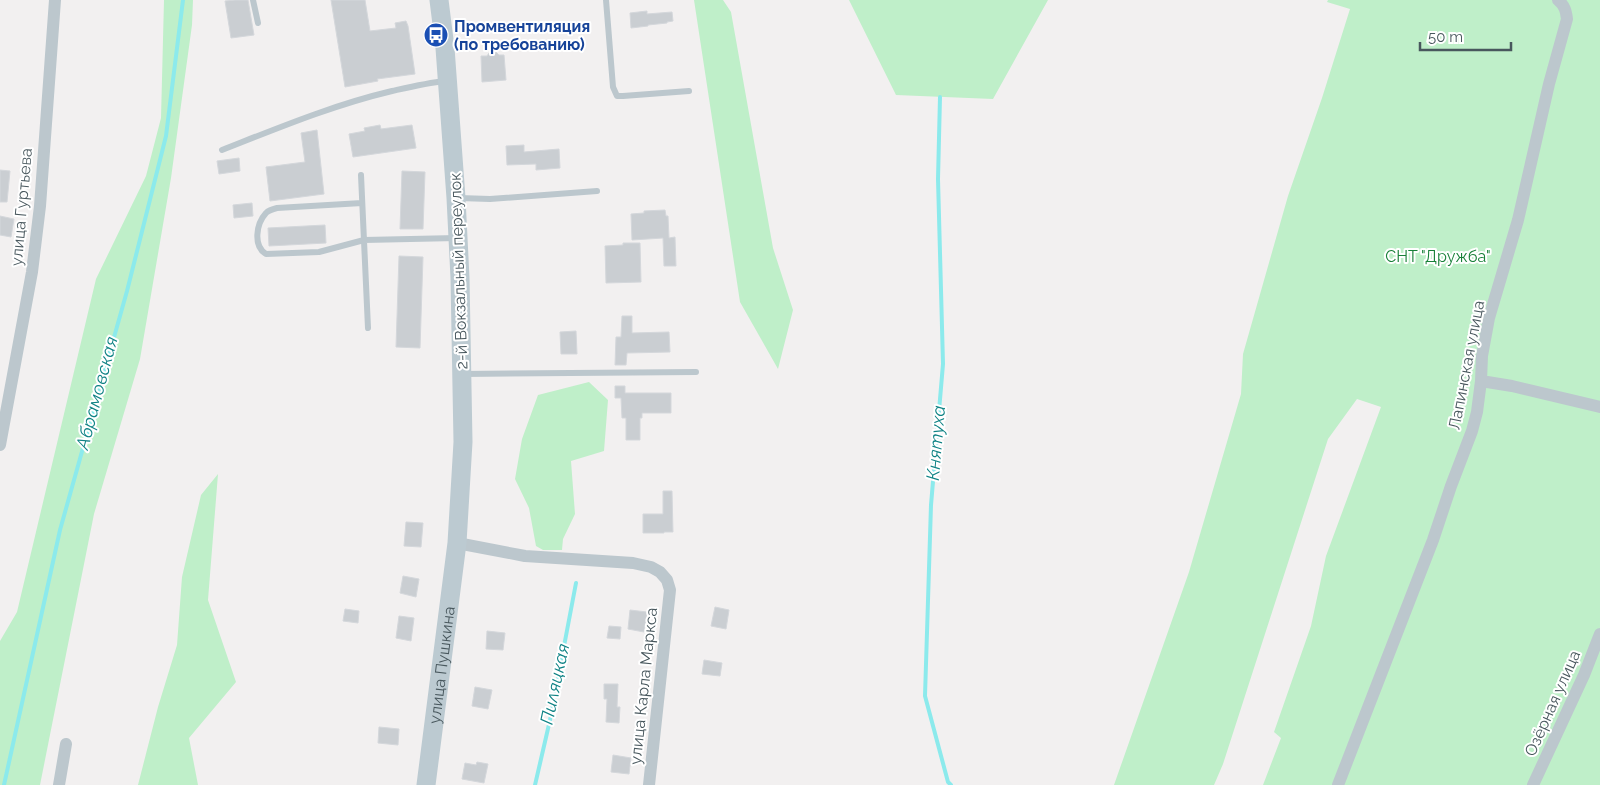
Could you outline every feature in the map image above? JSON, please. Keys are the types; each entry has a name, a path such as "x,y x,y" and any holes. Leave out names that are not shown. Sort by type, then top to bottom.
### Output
{"street":[{"name":"улица Гуртьева","path":"0,445 32,272 40,206 55,0"},
{"name":"2-й Вокзальный переулок","path":"439,0 447,81 458,238 463,442 457,543"},
{"name":"Лапинская улица","path":"1338,785 1472,432 1477,412 1482,356 1489,318 1518,220 1547,93 1567,19 1563,4 1558,0"},
{"path":"1481,381 1512,386 1600,407"},
{"name":"улица Карла Маркса","path":"457,543 525,556 633,563 660,572 667,580 670,590 648,785"},
{"name":"улица Пушкина","path":"426,785 457,543"},
{"name":"Озёрная улица","path":"1533,785 1584,675 1600,634"},
{"path":"59,785 66,744"}],"lane":[{"path":"253,0 258,23"},
{"path":"606,0 613,87 617,96 690,91"},
{"path":"222,150 346,103 428,83 447,81"},
{"path":"361,175 368,328"},
{"path":"456,198 490,199 597,191"},
{"path":"362,203 269,210 264,214 258,232 258,244 261,251 266,254 319,252 364,240 458,238"},
{"path":"462,374 696,372"}],"green space":[{"path":"164,0 193,0 192,25 171,178 140,359 94,514 40,785 0,785 0,641 17,612 96,279 146,176 161,118"},
{"path":"694,0 723,0 731,12 773,248 793,310 778,369 740,302"},
{"path":"849,0 1048,0 993,99 896,95"},
{"name":"СНТ \"Дружба\"","path":"1328,0 1600,0 1600,785 1263,785 1281,738 1274,732 1311,626 1326,556 1381,407 1357,399 1328,439 1223,764 1214,785 1114,785 1189,572 1241,394 1243,354 1288,196 1350,9 1327,2"},
{"path":"589,382 608,400 604,451 571,461 575,514 563,539 562,550 543,550 536,546 529,508 515,479 522,439 538,395"},
{"path":"218,474 208,600 236,682 189,738 198,785 138,785 158,707 177,645 182,577 201,495"}],"building":[{"path":"248,0 254,35 231,38 225,1"},
{"path":"331,0 365,0 370,31 396,28 395,23 406,21 415,74 377,79 378,81 345,87"},
{"path":"647,11 647,14 672,12 673,21 631,28 630,13"},
{"path":"496,52 499,55 504,55 506,80 482,82 481,56 487,56 489,53"},
{"path":"380,125 381,129 412,125 416,148 353,157 349,134 365,131 364,128"},
{"path":"317,130 324,194 270,201 266,167 305,162 301,133"},
{"path":"524,145 524,152 559,149 560,168 536,170 536,164 507,165 506,146"},
{"path":"239,158 240,171 219,174 217,161"},
{"path":"0,170 10,171 7,202 0,202"},
{"path":"402,171 425,172 423,229 400,229"},
{"path":"252,203 253,216 234,218 233,205"},
{"path":"665,210 666,216 668,216 669,238 675,237 676,266 664,266 663,238 632,240 631,214"},
{"path":"0,216 14,219 11,237 0,235"},
{"path":"325,225 326,243 269,246 268,228"},
{"path":"623,243 640,243 641,282 606,283 605,246 623,245"},
{"path":"399,256 423,257 420,348 396,347"},
{"path":"622,316 632,316 632,333 669,332 670,352 627,353 626,365 615,365 616,337 621,337"},
{"path":"576,331 577,354 561,354 560,332"},
{"path":"615,386 625,386 625,393 671,393 671,413 642,413 642,418 640,418 640,440 626,440 626,418 622,418 621,398 615,398"},
{"path":"663,491 672,491 673,532 643,533 643,514 663,514"},
{"path":"406,522 423,523 421,547 404,546"},
{"path":"403,576 419,579 416,597 400,593"},
{"path":"715,607 729,610 726,629 711,626"},
{"path":"345,609 359,611 358,623 343,621"},
{"path":"630,610 647,612 644,632 628,629"},
{"path":"399,616 414,618 411,641 396,638"},
{"path":"609,626 621,627 620,639 607,638"},
{"path":"487,631 505,633 503,650 486,649"},
{"path":"704,660 722,663 720,676 702,674"},
{"path":"604,684 618,684 617,707 620,707 619,723 606,722 607,699 604,699"},
{"path":"475,687 492,690 488,709 472,706"},
{"path":"379,727 399,729 398,745 378,743"},
{"path":"613,755 631,758 629,774 611,772"},
{"path":"477,762 488,764 484,783 462,779 465,763 476,765"}],"waterway":[{"name":"Абрамовская","path":"4,785 60,530 127,291 166,136 183,0"},
{"name":"Княтуха","path":"940,97 938,179 943,364 931,505 925,696 948,782 951,785"},
{"name":"Пиляцкая","path":"535,785 550,720 576,583"}],"place":[{"name":"Промвентиляция (по требованию)","path":"436,35"}]}
